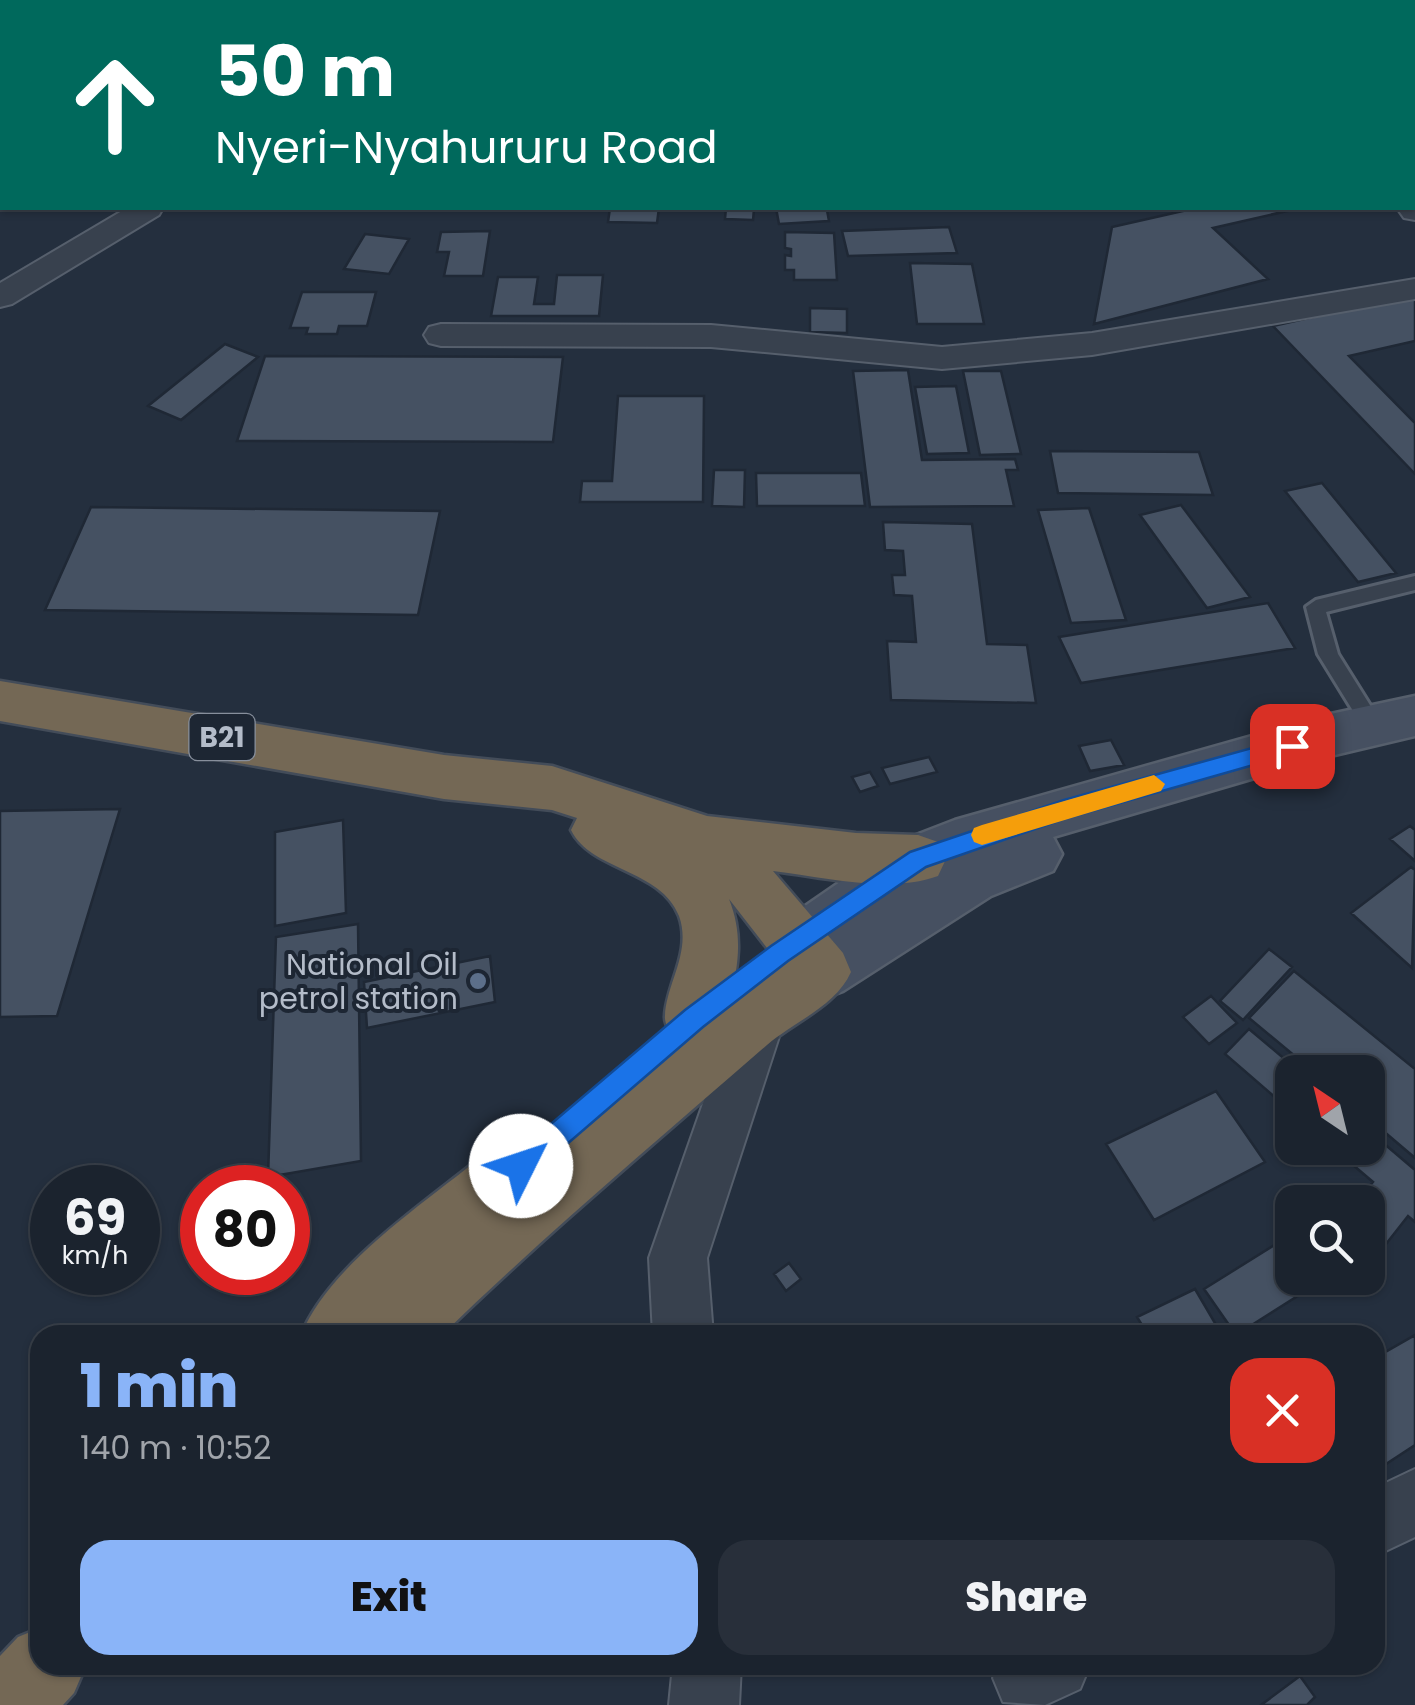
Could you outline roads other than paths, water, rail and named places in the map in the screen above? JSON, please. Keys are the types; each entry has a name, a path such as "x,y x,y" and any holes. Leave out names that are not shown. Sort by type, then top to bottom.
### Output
{"highway":[{"name":"B21","path":"0,701 444,777 552,788 654,818 697,860 758,890 810,957"},
{"name":"B21","path":"697,860 918,860"},
{"path":"694,1018 709,976 712,949 697,860"},
{"path":"403,1325 488,1245 761,1012 810,957"},
{"path":"345,1325 385,1280 694,1018 810,957"}],"main road":[{"path":"810,957 918,860 974,838 1094,801 1401,721"},
{"path":"810,957 971,879 1401,721"}],"street":[{"path":"0,297 145,210"},
{"path":"441,335 711,336 958,357 1092,344 1415,288"},
{"path":"682,1325 678,1258 761,1012"},
{"path":"1385,1518 1415,1502"},
{"path":"704,1705 706,1675"}],"lane":[{"path":"1401,721 1324,647 1316,626 1316,606 1415,584"}],"place":[{"name":"National Oil petrol station","path":"478,981"}]}
